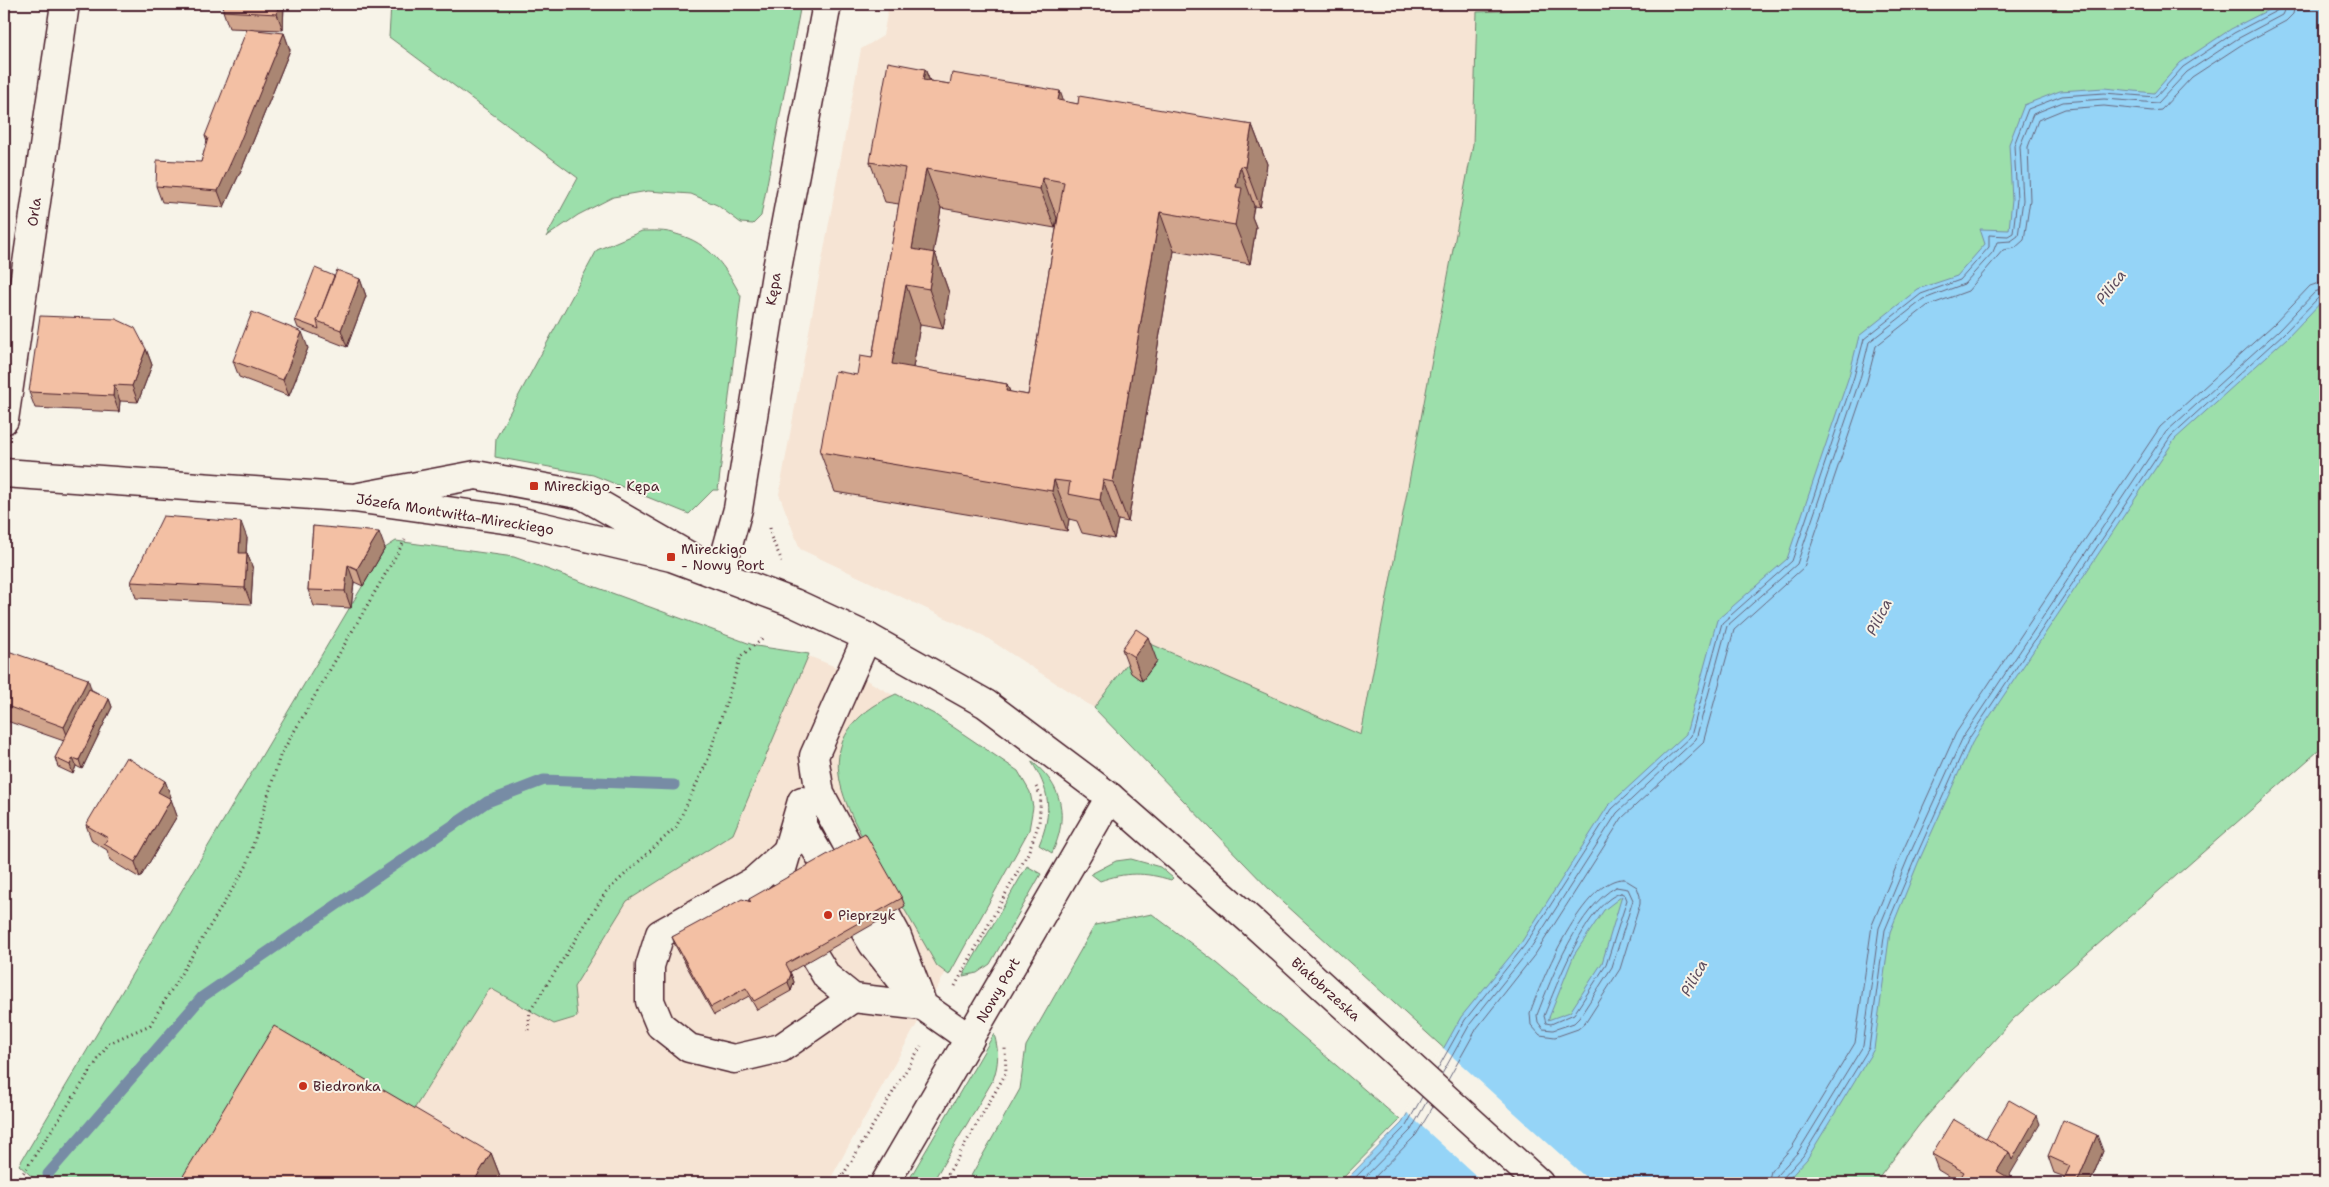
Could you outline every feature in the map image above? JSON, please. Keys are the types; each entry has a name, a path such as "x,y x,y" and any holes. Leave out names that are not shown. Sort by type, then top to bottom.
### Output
{"main road":[{"name":"Orla","path":"4,420 65,4"},
{"name":"Kępa","path":"720,574 738,509 776,274 827,4"},
{"name":"Józefa Montwiłła-Mireckiego","path":"4,473 354,498 518,520 671,557 794,603 867,637 986,704 1110,797"},
{"path":"354,498 476,476 583,495 720,574"},
{"path":"867,637 814,756 785,853 780,879 784,902 827,977 853,998 923,1006"},
{"path":"814,756 820,794 896,934 923,1006"},
{"name":"Białobrzeska","path":"1110,797 1249,919 1539,1183"},
{"name":"Nowy Port","path":"885,1183 1110,797"},
{"path":"802,801 802,826 873,944 923,1006 970,1039"},
{"path":"785,853 754,881 660,934 650,966 650,1000 660,1025 689,1048 734,1059 781,1048 853,998"}],"path":[{"path":"18,1181 109,1043 150,1025 247,865 280,756 409,533"},
{"path":"528,1030 530,1011 606,892 676,827 708,762 741,656 764,636"},
{"path":"1028,853 1039,823 1041,796 1032,781"},
{"path":"943,1183 1006,1073 1004,1039"}],"shaded area":[{"path":"889,4 1642,4 1477,12 1473,144 1361,736 1144,641 1094,708 984,636 800,549 779,494 861,49 883,36"},
{"path":"806,655 861,677 898,698 1026,829 828,1183 176,1183 624,898"}],"green space":[{"path":"391,4 801,4 761,216 753,224 741,223 717,205 691,194 648,191 613,197 578,215 546,237 578,178 389,37"},
{"path":"1642,4 2325,4 2325,745 2013,1019 1920,1124 1875,1183 1592,1183 1273,893 1094,708 1144,641 1361,735 1473,144 1477,12"},
{"path":"642,231 672,233 698,243 715,257 729,275 741,296 718,490 713,490 689,514 593,475 495,457 496,438 597,250"},
{"path":"396,541 514,557 756,646 809,654 733,834 627,901 574,987 577,1017 554,1024 490,988 406,1122 201,1183 39,1183 19,1165 385,548"},
{"path":"896,694 934,714 1018,771 1030,792 1033,807 1029,830 949,975 937,966 867,846 844,796 839,773 840,751 849,730 867,711"},
{"path":"1031,761 1050,780 1060,802 1060,827 1052,853 1039,845 1048,812 1046,792"},
{"path":"1131,859 1160,867 1173,878 1171,880 1135,874 1100,881 1091,874 1116,861"},
{"path":"1027,866 1041,874 990,964 977,973 963,976"},
{"path":"1152,914 1217,963 1400,1120 1338,1183 967,1183 1020,1089 1026,1046 1095,925"},
{"path":"994,1034 998,1057 993,1080 932,1183 907,1183"}],"water":[{"name":"Pilica","path":"2280,4 2325,4 2325,298 2287,338 2175,439 1972,743 1918,863 1890,932 1874,1049 1807,1159 1785,1183 1343,1183 1402,1123 1461,1017 1521,943 1608,806 1686,734 1717,620 1787,559 1849,376 1859,336 1918,289 1957,276 1985,244 1980,229 2009,230 2012,199 2009,144 2024,105 2060,91 2104,88 2154,93 2180,63 2231,29","holes":["1622,896 1602,963 1570,1012 1548,1020 1574,955 1604,910"]}],"pier":[{"path":"1442,1047 1592,1183 1484,1183 1406,1112"}],"building":[{"path":"224,4 278,4 277,14 223,11"},
{"path":"247,29 284,33 218,191 156,186 157,160 201,162 208,138 205,136"},
{"path":"888,62 925,69 923,80 950,84 952,73 1060,91 1058,100 1078,104 1079,96 1252,125 1245,167 1240,166 1236,187 1242,188 1235,225 1160,212 1113,482 1103,480 1100,500 1068,494 1070,482 1054,480 1052,491 820,452 835,371 857,375 860,356 872,358 905,168 870,162","holes":["926,169 1040,189 1042,178 1064,182 1028,395 1006,391 1007,384 892,364 906,285 929,289 935,253 912,249"]},
{"path":"315,268 334,276 317,321 319,329 295,320"},
{"path":"337,270 360,279 341,330 317,321"},
{"path":"252,312 302,332 283,380 233,361"},
{"path":"40,316 116,319 135,328 146,349 132,386 114,385 113,396 29,392"},
{"path":"163,516 241,522 239,553 247,553 245,588 131,582"},
{"path":"313,526 379,532 357,569 348,565 345,591 308,590"},
{"path":"1136,629 1148,637 1134,657 1122,649"},
{"path":"8,651 88,679 64,727 4,705 4,663"},
{"path":"89,689 109,699 79,760 73,758 70,765 55,758"},
{"path":"126,757 165,781 158,792 171,799 135,862 104,844 108,838 86,825"},
{"path":"865,833 902,898 786,964 791,974 788,982 754,1001 746,988 711,1007 672,937 742,899 751,902 749,899"},
{"name":"Biedronka","path":"274,1026 491,1153 473,1183 195,1183 183,1176"},
{"path":"2009,1100 2037,1116 2012,1160 2009,1152 1986,1139"},
{"path":"1953,1119 2009,1152 1997,1171 2018,1183 1957,1183 1964,1172 1932,1154"},
{"path":"2063,1120 2097,1135 2077,1183 2062,1183 2070,1166 2048,1156"}],"waterway":[{"path":"48,1174 202,997 487,802 544,780 674,785"}],"place":[{"name":"Mireckigo - Kępa","path":"534,486"},
{"name":"Mireckigo - Nowy Port","path":"671,557"},
{"name":"Pieprzyk","path":"828,915"},
{"name":"Biedronka","path":"303,1086"}]}
